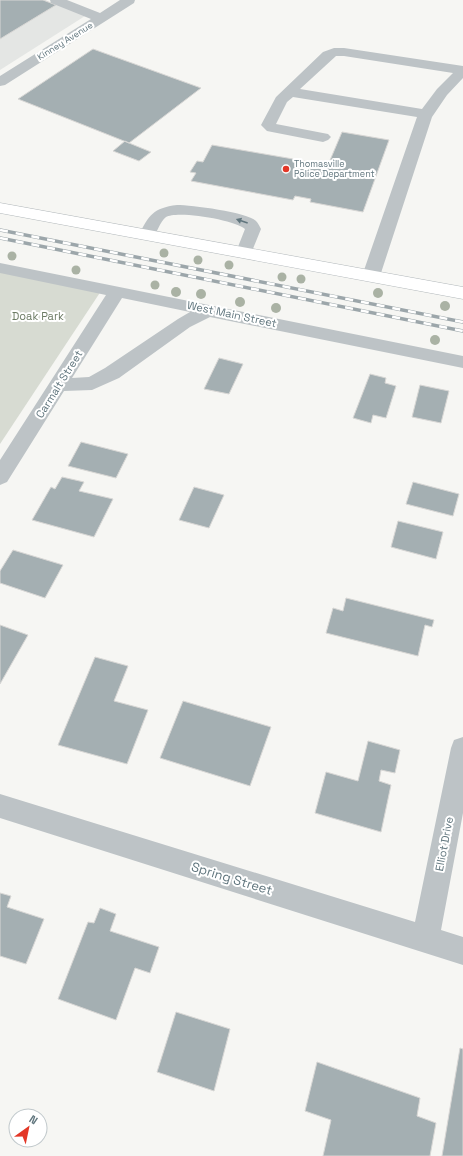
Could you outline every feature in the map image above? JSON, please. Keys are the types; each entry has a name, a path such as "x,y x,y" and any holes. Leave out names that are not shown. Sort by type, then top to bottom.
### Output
{"main road":[{"path":"0,208 463,293"}],"street":[{"path":"56,0 101,18"},
{"name":"Kinney Avenue","path":"0,82 129,0"},
{"path":"322,137 272,128 268,125 281,100 328,55 334,52 344,52 463,71"},
{"path":"371,276 427,114 434,102 454,78 463,71"},
{"path":"290,92 427,114"},
{"path":"147,235 160,214 170,210 181,209 241,220 250,224 253,229 244,252"},
{"name":"West Main Street","path":"0,268 463,362"},
{"name":"Carmalt Street","path":"0,478 118,291"},
{"path":"59,384 73,385 92,383 112,373 184,323 208,310"},
{"name":"Elliot Drive","path":"425,939 463,748"},
{"name":"Spring Street","path":"0,806 463,951"}],"shaded area":[{"path":"0,0 45,0 85,16 0,70"}],"green space":[{"name":"Doak Park","path":"0,270 103,288 0,444"}],"building":[{"path":"0,0 43,0 56,5 0,39"},
{"path":"93,49 201,88 129,143 18,99"},
{"name":"Thomasville Police Department","path":"342,132 389,140 363,212 310,202 311,199 295,196 293,200 191,181 196,173 190,172 197,161 203,162 212,145 328,165"},
{"path":"125,141 151,152 139,161 113,151"},
{"path":"219,358 243,364 229,394 204,389"},
{"path":"370,374 386,378 385,383 396,386 386,418 373,415 371,423 353,418"},
{"path":"420,385 449,391 441,423 412,417"},
{"path":"81,442 128,454 116,478 68,466"},
{"path":"62,477 84,482 79,491 113,499 94,537 32,520 51,487 55,489"},
{"path":"413,482 459,494 453,516 406,504"},
{"path":"194,487 224,495 209,528 179,520"},
{"path":"398,521 443,532 436,559 391,547"},
{"path":"13,550 63,565 45,598 0,583 0,571"},
{"path":"346,598 434,620 432,627 425,625 418,656 326,633 333,608 343,611"},
{"path":"0,625 28,635 0,684"},
{"path":"95,657 128,666 114,701 148,710 127,764 58,745"},
{"path":"183,701 271,727 250,786 160,758"},
{"path":"368,741 400,750 395,773 381,770 379,781 391,785 381,832 315,813 326,772 358,781"},
{"path":"0,893 11,896 7,907 44,919 26,964 0,956"},
{"path":"100,908 116,914 110,931 159,947 150,973 135,968 116,1020 58,999 88,922 94,923"},
{"path":"176,1012 230,1029 214,1091 157,1072"},
{"path":"460,1048 463,1049 463,1156 442,1156"},
{"path":"317,1062 420,1098 417,1116 436,1123 430,1156 323,1156 331,1120 305,1111"}],"railway":[{"path":"0,230 463,322"},
{"path":"0,238 463,331"}],"place":[{"name":"Thomasville Police Department","path":"286,169"}]}
